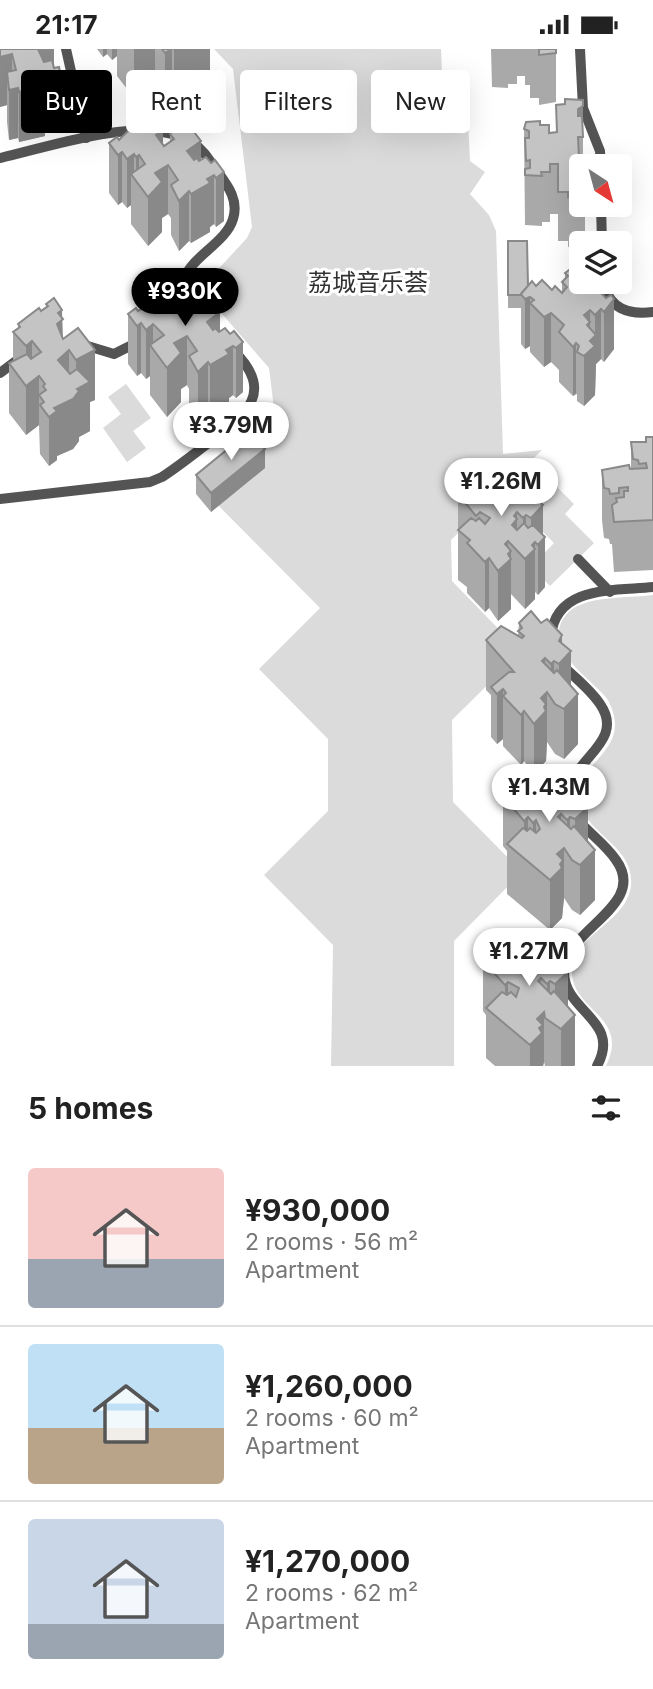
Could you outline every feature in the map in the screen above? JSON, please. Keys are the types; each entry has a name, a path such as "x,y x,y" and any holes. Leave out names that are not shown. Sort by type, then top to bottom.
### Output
{"lane":[{"path":"66,49 86,138"},
{"path":"580,49 583,108 600,154"},
{"path":"0,158 129,129 183,138 198,147 228,185 234,202 233,218 226,233 189,268 185,285 186,306 208,324"},
{"path":"608,294 622,310 631,313 653,313"},
{"path":"71,339 99,352 114,354 129,349 150,333"},
{"path":"0,499 150,482 162,477 237,422 249,409 254,393 252,375 243,360 225,342"},
{"path":"0,373 30,351"},
{"path":"578,559 610,591"},
{"path":"597,1066 603,1048 601,1031 570,995 565,985 564,965 572,946 617,902 623,876 617,860 576,817 569,800 574,774 603,740 606,715 596,699 554,651 552,626 561,608 577,596 653,587"}],"green space":[{"name":"荔城音乐荟","path":"214,49 441,49 442,70 371,70 371,133 469,133 470,161 485,172 470,194 489,215 496,231 503,454 542,450 451,540 452,581 521,652 452,720 453,802 522,872 454,941 454,1066 331,1066 333,945 264,875 328,811 328,739 259,669 320,608 202,489 268,424 277,433 269,368 210,300 211,277 247,238 252,227 241,133 357,133 357,70 240,70 240,127 233,69"},
{"path":"126,384 151,418 133,431 146,448 127,462 103,428 121,414 108,397"},
{"path":"545,475 574,504 565,514 594,543 550,586 531,567 554,543 515,504"},
{"path":"653,595 653,1066 606,1066 612,1049 611,1036 599,1015 575,987 572,974 580,949 620,910 631,885 627,862 589,821 578,799 583,777 607,748 613,737 615,722 608,700 566,655 558,634 564,617 577,606 606,599"}],"building":[{"path":"0,49 38,49 44,62 52,60 54,68 59,67 60,70 21,70 21,92 18,88 9,90 7,72 16,70 12,54 0,57"},
{"path":"539,49 556,49 556,53 539,55"},
{"path":"565,99 583,100 578,116 582,116 583,137 578,137 579,154 569,154 568,197 568,192 558,192 558,164 550,164 550,172 541,172 542,176 525,175 525,169 530,168 530,160 526,161 525,138 529,138 529,131 524,129 526,122 540,121 540,125 549,125 549,133 557,132 556,105 565,104"},
{"path":"126,133 159,133 156,135 164,146 174,139 171,133 195,133 201,141 187,151 194,160 197,158 199,161 206,157 211,163 215,160 224,172 216,178 214,175 207,179 210,183 191,194 189,191 179,201 171,185 178,180 168,165 155,173 162,182 148,197 131,174 145,164 139,155 136,157 134,154 127,159 122,152 118,155 109,143 117,137 119,140"},
{"path":"508,241 527,241 528,286 521,295 508,295"},
{"path":"569,270 569,294 602,294 606,298 611,295 614,299 604,312 601,309 595,315 590,310 584,315 590,322 587,325 596,335 590,341 595,346 584,356 577,352 579,346 576,343 573,347 559,332 564,325 551,313 544,317 530,303 534,300 530,297 525,299 521,294 532,281 536,286 542,280 552,290 555,286 562,293 567,287 562,282 568,276 565,273"},
{"path":"173,285 182,301 176,306 183,317 193,310 189,305 204,290 220,312 207,322 213,330 215,328 219,332 225,328 230,334 234,331 243,342 236,348 233,346 226,350 229,354 210,365 208,362 198,372 189,356 197,351 187,336 174,343 181,353 167,368 150,345 164,335 153,324 146,330 141,323 137,326 128,314 145,306 142,303 164,287 166,290"},
{"path":"54,298 62,310 58,313 63,319 57,324 63,339 78,328 95,350 76,360 69,350 58,360 70,374 77,369 90,382 77,389 79,391 73,399 54,408 57,411 49,417 40,405 44,402 39,395 46,390 43,386 45,384 39,376 26,386 9,363 27,354 31,359 41,352 32,341 26,346 13,332 20,327 18,324 39,308 41,311 48,306 46,304"},
{"path":"250,431 265,449 211,493 196,475"},
{"path":"646,437 653,437 653,520 614,522 612,505 617,502 616,498 624,497 624,491 628,491 628,487 619,488 619,493 610,494 609,489 604,488 602,470 629,465 630,469 647,468 646,463 639,464 638,460 633,459 631,442 646,442"},
{"path":"503,465 513,477 519,474 527,482 535,492 531,496 543,505 531,518 526,515 523,518 517,512 514,516 517,519 512,525 517,530 524,523 528,528 533,525 545,537 538,545 535,542 532,545 535,549 525,559 508,541 505,544 511,551 508,554 511,559 498,571 489,558 485,562 467,543 470,540 458,530 471,518 476,521 479,518 485,524 490,518 480,512 476,516 458,494 471,481 474,485 480,480 489,497 496,491 490,485 493,482 491,477"},
{"path":"531,611 541,623 547,619 562,635 559,641 571,651 559,664 554,661 551,664 545,658 542,661 554,673 557,670 578,694 564,709 555,704 547,692 541,698 546,704 546,711 534,724 524,711 521,715 503,696 506,693 503,689 497,694 491,687 509,672 514,672 486,640 501,626 522,638 524,636 518,631 522,628 519,623"},
{"path":"548,767 557,779 564,776 579,791 575,798 588,807 575,819 570,817 567,820 561,814 558,817 571,829 574,826 595,850 580,865 572,860 564,848 557,854 563,860 560,864 562,868 550,880 507,844 523,828 527,831 530,828 536,833 540,829 536,820 533,823 528,817 524,821 503,796 517,782 526,787 537,803 540,800 536,797 541,792 535,787 538,784 535,779"},
{"path":"528,931 537,943 544,940 558,955 555,962 568,972 555,984 550,981 547,984 541,978 538,981 551,994 554,991 575,1015 561,1029 545,1018 544,1012 537,1019 543,1025 539,1028 542,1033 530,1045 486,1008 502,992 507,995 511,992 516,997 519,988 508,982 505,985 483,961 497,947 514,958 511,961 517,967 520,965 516,961 521,957 515,951 518,949 515,943"}]}
